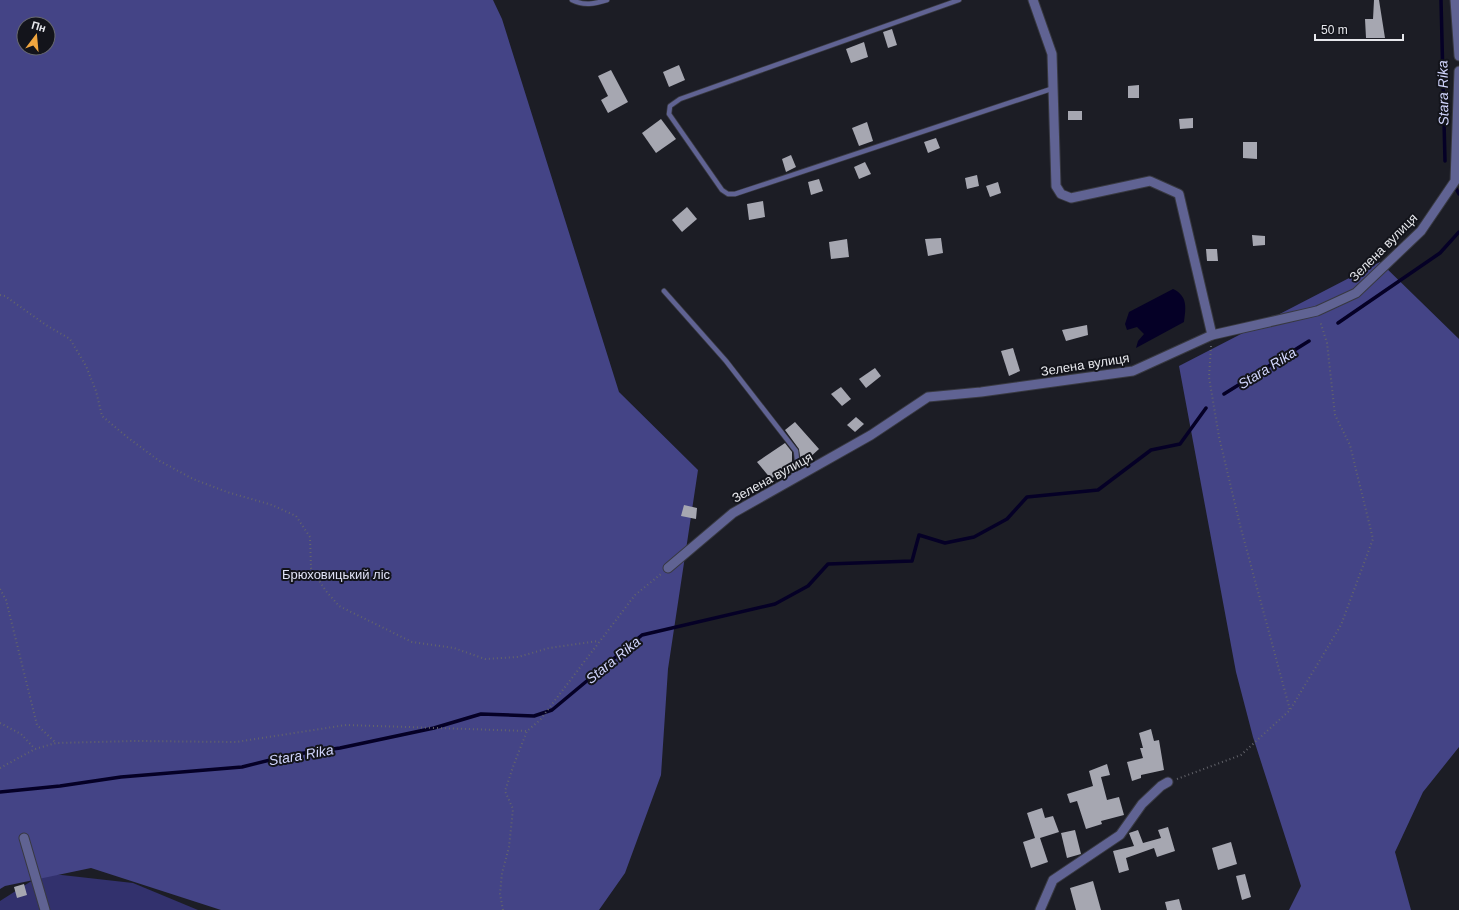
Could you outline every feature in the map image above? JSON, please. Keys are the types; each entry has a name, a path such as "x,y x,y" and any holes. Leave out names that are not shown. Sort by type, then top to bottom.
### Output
{"street":[{"path":"1032,0 1052,54 1056,186 1061,194 1071,198 1150,181 1179,194 1212,335"},
{"path":"1455,0 1459,56"},
{"name":"Зелена вулиця","path":"668,568 733,514 871,436 928,397 981,392 1133,371 1212,335 1317,311 1356,293 1421,231 1457,183 1459,71"},
{"path":"1040,910 1053,880 1120,835 1142,804 1161,786 1168,782"},
{"path":"24,838 45,910"}],"lane":[{"path":"572,0 580,4 593,5 607,0"},
{"path":"959,0 680,100 670,106 669,114 722,190 728,194 735,194 1054,88"},
{"path":"664,291 726,361 796,451 797,460 793,479"}],"path":[{"path":"0,295 5,296 46,325 70,339 86,366 96,391 102,416 127,437 158,460 193,478 227,492 272,505 296,516 310,537 311,568 326,591 339,606 412,642 454,648 486,659 518,657 549,648 598,641"},
{"path":"1168,782 1241,755 1290,710 1341,625 1373,539 1350,445 1335,415 1327,343 1317,311"},
{"path":"1212,335 1209,377 1219,437 1240,525 1290,710"},
{"path":"503,910 500,894 502,873 509,847 513,809 505,791 527,731 540,720 598,641 635,595 668,568"},
{"path":"0,589 6,600 36,725 56,743"},
{"path":"0,723 21,734 35,749"},
{"path":"0,768 35,749 56,743 135,741 236,742 346,725 527,731"}],"shaded area":[{"path":"1173,289 1184,299 1184,322 1136,348 1138,341 1144,334 1137,327 1127,330 1125,324 1129,312"},
{"path":"44,873 133,883 198,910 0,910 0,901"}],"green space":[{"name":"Брюховицький ліс","path":"0,0 493,0 502,19 619,392 698,470 668,669 661,775 625,873 599,910 221,910 91,868 5,886 0,889"},
{"path":"1380,262 1459,339 1459,747 1423,792 1395,852 1411,910 1289,910 1301,886 1253,737 1236,672 1179,366"}],"building":[{"path":"1374,0 1379,0 1385,38 1366,38 1365,19 1373,19"},
{"path":"892,29 897,45 888,48 883,32"},
{"path":"864,42 868,57 851,63 846,49"},
{"path":"679,65 685,80 669,87 663,72"},
{"path":"611,70 628,102 608,113 601,100 608,96 598,76"},
{"path":"1139,85 1139,98 1128,98 1128,86"},
{"path":"1068,111 1082,111 1082,120 1068,120"},
{"path":"1193,118 1193,128 1180,129 1179,119"},
{"path":"661,119 676,139 656,153 642,133"},
{"path":"867,122 873,141 859,146 852,128"},
{"path":"936,138 940,148 928,153 924,142"},
{"path":"1243,142 1257,142 1257,159 1243,158"},
{"path":"791,155 796,167 786,172 782,159"},
{"path":"865,162 871,174 859,179 854,167"},
{"path":"977,175 979,186 967,189 965,178"},
{"path":"819,179 823,191 811,195 808,182"},
{"path":"998,182 1001,193 990,197 986,186"},
{"path":"763,201 765,217 749,220 747,204"},
{"path":"687,207 697,219 682,232 672,220"},
{"path":"1252,235 1265,236 1265,245 1253,246"},
{"path":"941,238 943,253 928,256 925,239"},
{"path":"847,239 849,257 831,259 829,242"},
{"path":"1206,249 1217,249 1218,261 1207,261"},
{"path":"1087,325 1088,335 1066,341 1062,330"},
{"path":"1013,348 1020,371 1009,376 1001,351"},
{"path":"875,368 881,376 866,388 859,379"},
{"path":"841,387 851,399 842,406 831,394"},
{"path":"856,417 864,424 855,432 847,425"},
{"path":"795,422 819,449 808,459 804,455 800,457 799,449 785,430"},
{"path":"785,443 792,452 792,463 771,479 757,462"},
{"path":"684,505 697,508 696,519 681,516"},
{"path":"1151,729 1154,741 1159,740 1164,770 1141,775 1141,778 1132,781 1127,762 1143,758 1140,748 1143,748 1139,733"},
{"path":"1107,764 1110,775 1101,777 1107,800 1119,797 1124,815 1101,821 1102,824 1086,829 1077,801 1070,803 1067,794 1093,786 1089,771"},
{"path":"1042,808 1045,818 1053,816 1059,832 1040,838 1048,862 1031,868 1023,842 1035,838 1027,813"},
{"path":"1168,827 1175,851 1157,857 1154,848 1126,858 1129,870 1119,873 1113,851 1134,846 1129,833 1138,830 1143,843 1161,838 1158,830"},
{"path":"1075,830 1081,854 1067,858 1061,833"},
{"path":"1231,842 1237,864 1218,870 1212,848"},
{"path":"1245,874 1251,897 1242,900 1236,876"},
{"path":"1093,881 1101,910 1076,910 1070,888"},
{"path":"24,884 27,895 17,898 14,887"},
{"path":"1179,899 1182,910 1167,910 1165,902"}],"waterway":[{"name":"Stara Rika","path":"1441,0 1445,161"},
{"name":"Stara Rika","path":"1455,187 1459,194"},
{"name":"Stara Rika","path":"1338,323 1440,253 1459,232"},
{"name":"Stara Rika","path":"1224,394 1309,341"},
{"name":"Stara Rika","path":"0,792 60,786 121,777 242,767 290,755 340,748 434,728 481,714 534,716 552,710 642,635 775,604 808,586 828,564 912,561 919,535 945,543 974,537 1007,519 1027,497 1098,490 1151,450 1180,444 1206,408"}]}
